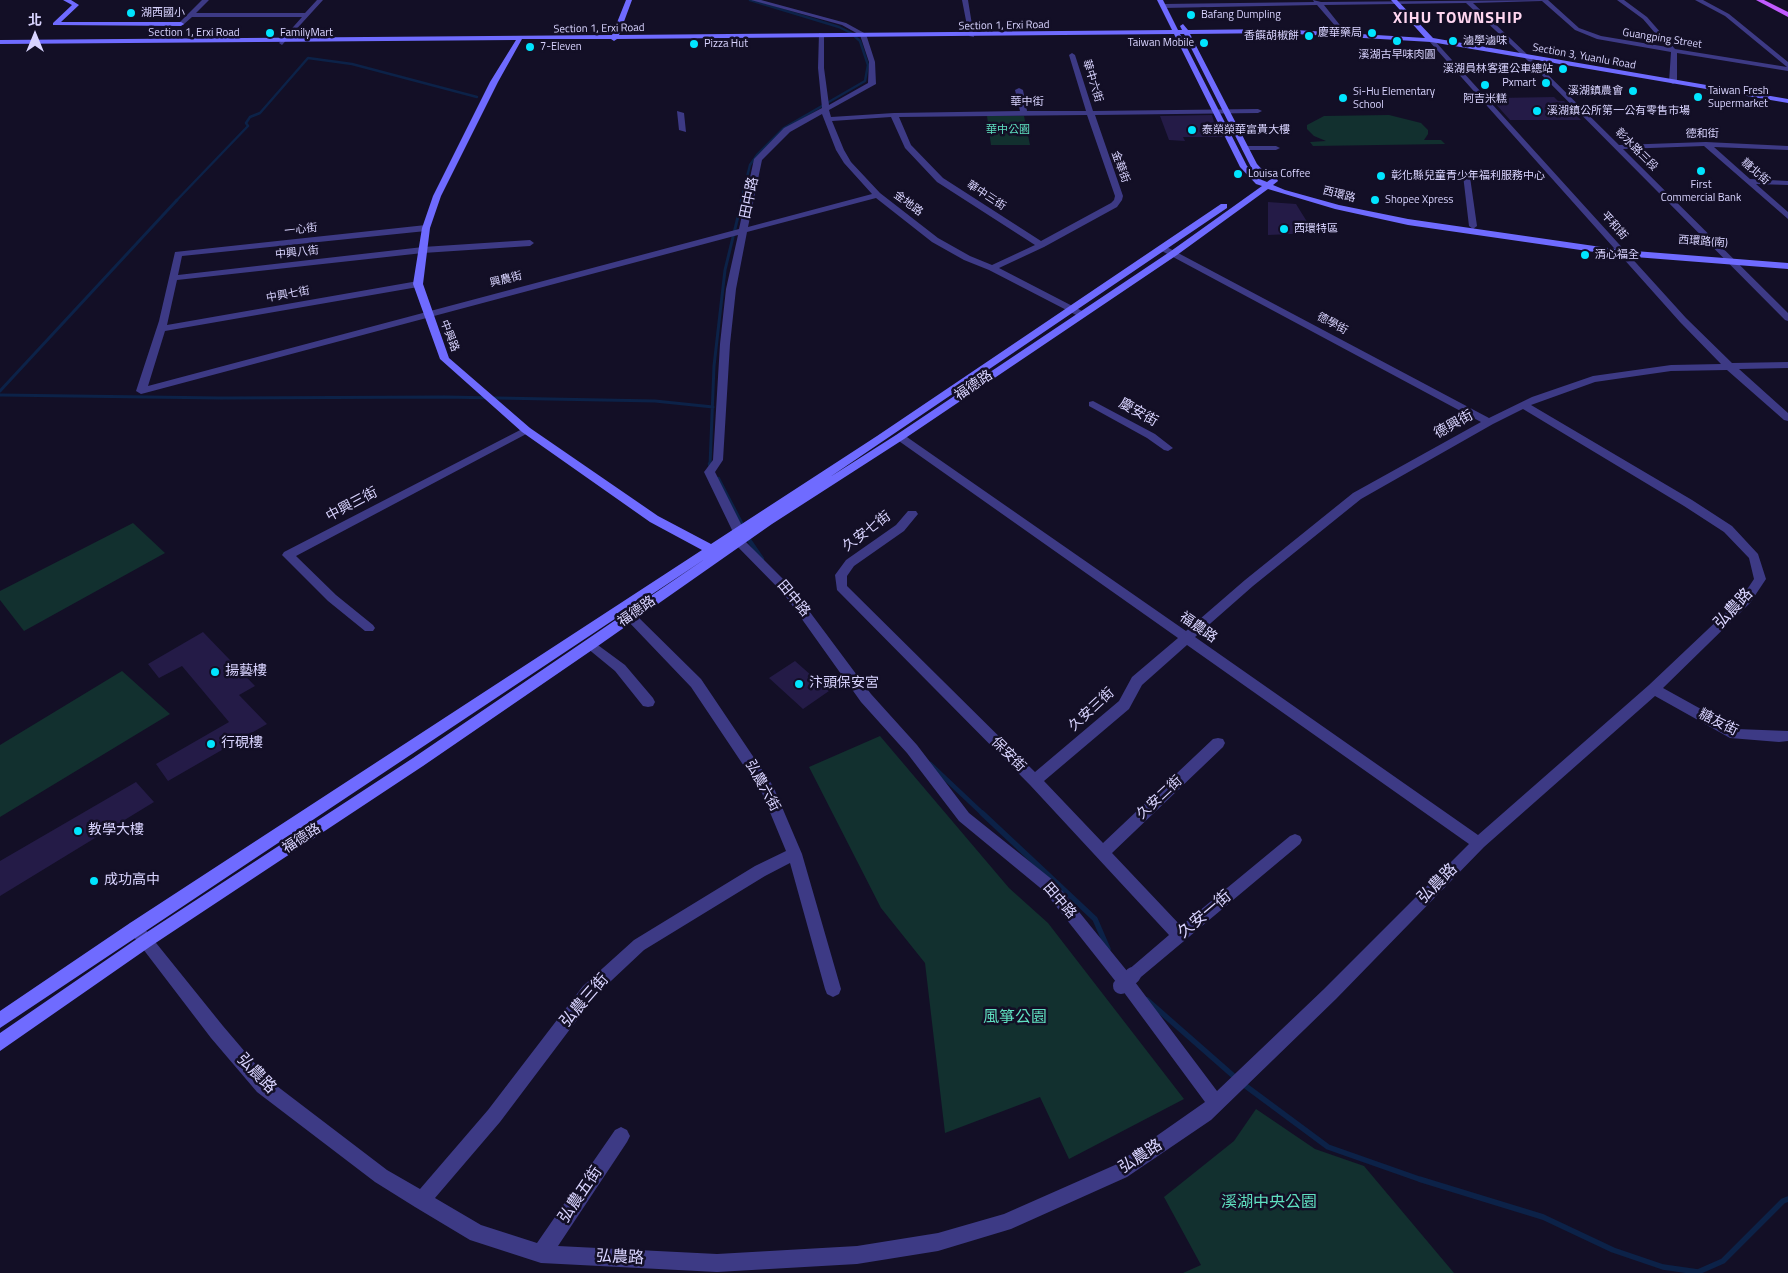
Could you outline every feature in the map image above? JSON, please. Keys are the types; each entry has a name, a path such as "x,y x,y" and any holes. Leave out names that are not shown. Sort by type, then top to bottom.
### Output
{"main road":[{"path":"1758,0 1788,13"},
{"path":"1768,0 1788,13"}],"street":[{"path":"66,0 76,5 55,24 181,24"},
{"path":"161,42 206,0"},
{"path":"284,41 320,0"},
{"path":"615,38 629,0"},
{"path":"754,0 844,24 857,36"},
{"path":"965,0 971,34"},
{"path":"1162,3 1542,0"},
{"name":"Guangping Street","path":"1542,0 1586,34 1599,38 1788,69"},
{"path":"1620,0 1645,18 1674,51 1672,82"},
{"path":"1698,0 1727,15 1788,65"},
{"path":"1396,1 1431,40"},
{"name":"彰水路三段","path":"1466,1 1528,57 1726,258 1788,318"},
{"path":"1318,2 1344,34"},
{"name":"西環路","path":"1162,3 1244,167 1282,192 1338,207 1408,222 1619,250"},
{"path":"1170,3 1175,12"},
{"path":"191,15 307,15"},
{"path":"1179,19 1257,171 1266,181"},
{"name":"Section 1, Erxi Road","path":"0,43 1279,31 1431,40"},
{"name":"金地路","path":"821,36 821,68 825,109 828,119 840,150 848,163 877,195 935,240 967,258 992,268 1081,314"},
{"name":"田中路","path":"857,36 872,62 872,84 787,130 758,159 731,290 725,344 718,460 709,472 739,536 788,591 866,698 912,749 964,816 1049,886 1126,981 1216,1103"},
{"name":"中興路","path":"519,39 494,82 437,196 426,228 418,284 444,359 526,430 654,518 715,552"},
{"name":"Section 3, Yuanlu Road","path":"1431,40 1788,101"},
{"name":"平和街","path":"1431,40 1683,320 1730,366 1788,418"},
{"name":"華中六街","path":"1072,55 1090,113"},
{"path":"1019,90 1024,114"},
{"name":"華中街","path":"828,119 894,115 1258,111"},
{"path":"680,113 683,130"},
{"name":"金華街","path":"1041,245 1114,205 1118,200 1119,196 1090,113"},
{"name":"華中三街","path":"894,115 908,146 940,180 1041,245"},
{"name":"德和街","path":"1616,147 1706,144 1788,148"},
{"name":"糖北街","path":"1706,144 1788,216"},
{"path":"1245,148 1276,148"},
{"path":"1466,177 1473,226"},
{"name":"西環路","path":"1266,181 1344,204 1411,217 1619,250"},
{"name":"福德路","path":"0,1042 141,934 739,536 1069,309 1266,181"},
{"name":"福德路","path":"739,536 768,521 900,437 1174,253 1266,181"},
{"path":"1748,181 1788,183"},
{"name":"興農街","path":"162,329 141,390 877,195"},
{"name":"一心街","path":"174,278 178,254 426,228"},
{"name":"中興八街","path":"174,278 423,250 530,243"},
{"path":"992,268 1041,245"},
{"name":"德學街","path":"1163,248 1489,422"},
{"name":"西環路(南)","path":"1619,250 1726,258 1788,260"},
{"name":"西環路(南)","path":"1726,258 1788,266"},
{"path":"162,329 174,278"},
{"name":"中興七街","path":"162,329 418,284"},
{"name":"德興街","path":"1187,638 1249,583 1357,496 1523,405 1593,379 1671,368 1788,365"},
{"name":"慶安街","path":"1093,404 1151,436 1168,448"},
{"name":"弘農路","path":"141,934 217,1032 263,1086 381,1176 477,1233 541,1254 717,1263 857,1255 938,1242 1005,1223 1121,1172 1205,1114 1330,994 1479,843 1654,689 1746,600 1760,579 1754,557 1728,529 1688,503 1523,405"},
{"name":"中興三街","path":"369,628 332,598 288,555 526,430"},
{"name":"福農路","path":"900,437 1479,843"},
{"name":"久安七街","path":"841,575 850,563 900,528 912,514"},
{"name":"福德路","path":"0,1020 418,762 591,645 715,552"},
{"name":"保安街","path":"841,575 841,587 1035,782 1180,936"},
{"name":"弘農六街","path":"630,616 696,682 768,790 794,854 833,989"},
{"name":"久安三街","path":"1035,782 1124,705 1137,681 1187,638"},
{"path":"591,645 620,668 648,702"},
{"name":"糖友街","path":"1654,689 1736,734 1779,738 1788,736"},
{"name":"久安二街","path":"1102,853 1218,743"},
{"name":"久安一街","path":"1126,981 1296,840"},
{"name":"弘農三街","path":"421,1200 494,1116 590,991 639,945 760,872 794,854"},
{"name":"弘農五街","path":"541,1254 621,1136"}],"green space":[{"path":"1389,115 1421,123 1428,130 1424,140 1441,140 1445,144 1313,146 1310,142 1326,141 1314,136 1307,129 1307,125 1324,116"},
{"name":"華中公園","path":"987,116 1024,116 1030,145 991,145"},
{"path":"133,523 165,553 24,631 0,600 0,591"},
{"path":"122,671 170,714 0,817 0,745"},
{"name":"風箏公園","path":"880,736 1009,888 1048,923 1184,1099 1069,1159 1040,1097 945,1133 925,963 881,908 809,767"},
{"name":"溪湖中央公園","path":"1256,1109 1315,1149 1364,1166 1454,1273 1183,1273 1201,1265 1164,1197 1234,1141"}],"building":[{"name":"溪湖鎮公所第一公有零售市場","path":"1554,97 1558,101 1564,101 1581,120 1510,120 1493,101 1501,101 1498,98"},
{"name":"泰榮榮華富貴大樓","path":"1212,115 1223,137 1183,137 1185,141 1169,140 1160,116"},
{"path":"1268,202 1296,204 1314,233 1268,235"},
{"path":"203,632 255,686 239,695 267,724 168,781 156,764 229,722 182,666 159,678 148,664"},
{"name":"汴頭保安宮","path":"795,661 829,691 803,709 769,678"},
{"name":"教學大樓","path":"136,782 154,802 0,896 0,861"}],"waterway":[{"path":"741,201 750,165 757,155 784,128 865,81 868,65 860,41 851,33 839,27 750,0"},
{"path":"176,201 248,126 246,123 250,117 260,113 308,58 352,64 477,97"},
{"path":"0,391 177,200"},
{"path":"712,407 714,366 725,270 742,200"},
{"path":"0,395 221,398 445,397 655,401 712,407"},
{"path":"710,464 712,407"},
{"path":"710,464 713,470"},
{"path":"718,479 744,529"},
{"path":"747,537 762,559"},
{"path":"930,764 983,814"},
{"path":"982,813 1095,919 1108,949"},
{"path":"1147,1000 1237,1079"},
{"path":"1243,1084 1328,1147 1419,1179 1543,1217 1613,1250 1663,1267 1698,1272 1723,1261 1783,1201 1788,1199"}],"place":[{"name":"湖西國小","path":"131,13"},
{"name":"Bafang Dumpling","path":"1191,15"},
{"name":"FamilyMart","path":"270,33"},
{"name":"慶華藥局","path":"1372,33"},
{"name":"香饌胡椒餅","path":"1309,36"},
{"name":"溪湖古早味肉圓","path":"1397,41"},
{"name":"滷學滷味","path":"1453,41"},
{"name":"Taiwan Mobile","path":"1204,43"},
{"name":"Pizza Hut","path":"694,44"},
{"name":"7-Eleven","path":"530,47"},
{"name":"溪湖員林客運公車總站","path":"1563,69"},
{"name":"Pxmart","path":"1546,83"},
{"name":"阿吉米糕","path":"1485,85"},
{"name":"溪湖鎮農會","path":"1633,91"},
{"name":"Taiwan Fresh Supermarket","path":"1698,97"},
{"name":"Si-Hu Elementary School","path":"1343,98"},
{"name":"溪湖鎮公所第一公有零售市場","path":"1537,111"},
{"name":"泰榮榮華富貴大樓","path":"1192,130"},
{"name":"First Commercial Bank","path":"1701,171"},
{"name":"Louisa Coffee","path":"1238,174"},
{"name":"彰化縣兒童青少年福利服務中心","path":"1381,176"},
{"name":"Shopee Xpress","path":"1375,200"},
{"name":"西環特區","path":"1284,229"},
{"name":"清心福全","path":"1585,255"},
{"name":"揚藝樓","path":"215,672"},
{"name":"汴頭保安宮","path":"799,684"},
{"name":"行硯樓","path":"211,744"},
{"name":"教學大樓","path":"78,831"},
{"name":"成功高中","path":"94,881"}],"district":[{"name":"XIHU TOWNSHIP","path":"1458,19"}]}
